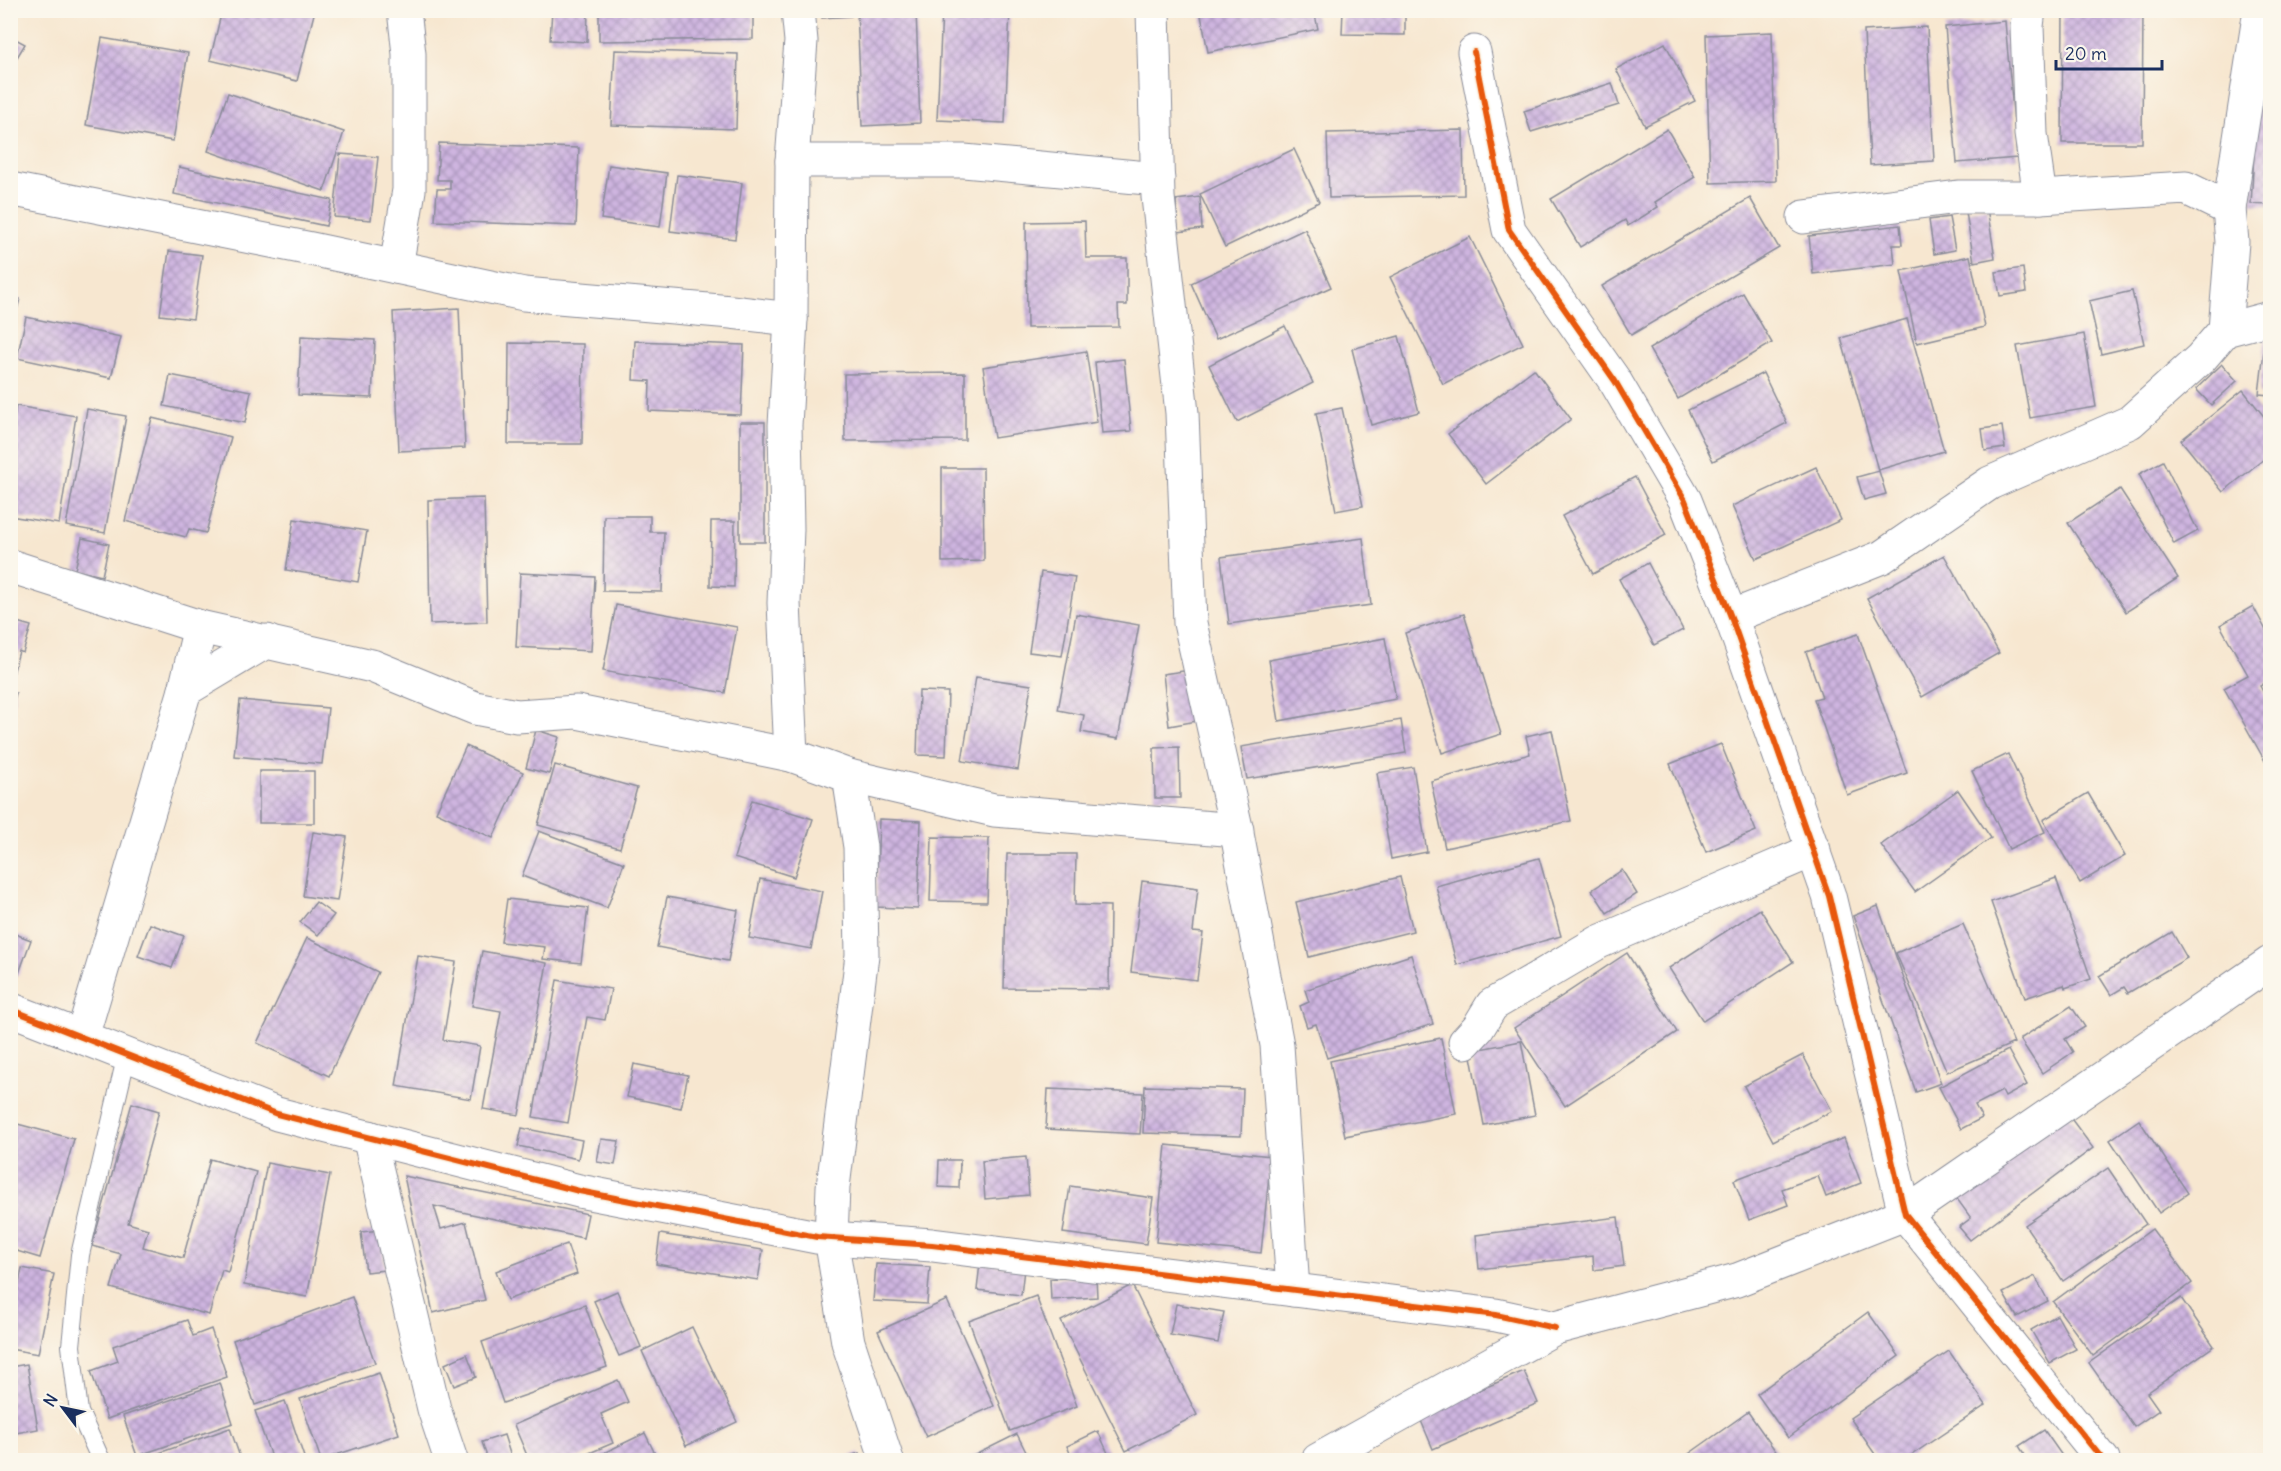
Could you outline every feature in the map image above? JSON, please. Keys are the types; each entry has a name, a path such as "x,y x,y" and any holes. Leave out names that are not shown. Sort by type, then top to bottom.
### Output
{"street":[{"path":"396,267 409,190 409,54 404,10"},
{"path":"791,755 784,603 787,528 785,425 791,319 792,161 801,40 798,10"},
{"path":"1153,10 1158,179 1182,413 1190,623 1237,831 1277,1045 1293,1290"},
{"path":"2029,10 2027,26 2031,134 2040,197"},
{"path":"2225,330 2232,242 2229,208 2247,105 2260,10"},
{"path":"1474,52 1509,230 1615,381 1685,500 1731,617 1829,896 1905,1214 2103,1461"},
{"path":"792,161 964,161 1158,179"},
{"path":"1804,217 1958,197 2040,197 2186,188 2229,208"},
{"path":"10,189 524,294 791,319"},
{"path":"1731,617 1882,557 1990,483 2130,422 2201,358 2225,330 2271,318"},
{"path":"10,566 200,627 372,666 475,708 517,716 577,712 791,755 849,776 994,810 1237,831"},
{"path":"82,1037 185,690 200,627"},
{"path":"185,690 267,641"},
{"path":"849,776 860,847 862,955 833,1188 831,1238 848,1342 887,1461"},
{"path":"1465,1042 1479,1028 1492,1005 1599,942 1814,850"},
{"path":"1318,1461 1555,1328 1737,1280 1905,1214 2271,963"},
{"path":"10,1009 277,1114 579,1191 831,1238 932,1245 1496,1315 1555,1328"},
{"path":"369,1137 434,1409 451,1461"}],"lane":[{"path":"101,1461 79,1412 71,1346 80,1255 127,1054"}],"building":[{"path":"222,10 315,10 297,81 210,60"},
{"path":"552,10 588,10 587,42 550,40"},
{"path":"599,10 753,10 753,39 599,41"},
{"path":"822,10 851,10 851,16 822,18"},
{"path":"857,10 916,10 920,123 862,126"},
{"path":"942,10 1010,10 1005,123 937,120"},
{"path":"1200,10 1314,10 1318,29 1208,52"},
{"path":"1343,10 1405,10 1405,35 1342,34"},
{"path":"2063,10 2143,10 2142,143 2062,143"},
{"path":"2005,21 2017,158 1957,163 1945,27"},
{"path":"1927,27 1934,161 1870,165 1864,31"},
{"path":"1772,32 1776,181 1710,183 1706,35"},
{"path":"10,36 25,44 10,69"},
{"path":"102,38 188,53 173,141 86,125"},
{"path":"1665,43 1695,101 1645,126 1616,69"},
{"path":"615,50 738,54 736,129 611,125"},
{"path":"1612,83 1619,105 1531,132 1524,111"},
{"path":"2258,88 2270,88 2270,205 2251,204"},
{"path":"228,93 344,132 324,191 208,151"},
{"path":"1667,129 1695,177 1655,202 1658,207 1628,226 1625,220 1580,247 1551,199"},
{"path":"1463,130 1464,195 1329,198 1327,133"},
{"path":"439,143 579,148 576,226 435,221 437,189 450,189 450,180 437,180"},
{"path":"1294,149 1319,202 1225,247 1200,194"},
{"path":"340,154 378,157 371,220 334,217"},
{"path":"609,165 667,173 660,227 601,219"},
{"path":"179,167 332,200 326,226 174,194"},
{"path":"677,175 742,183 735,239 670,231"},
{"path":"1200,197 1202,229 1178,232 1176,200"},
{"path":"1750,198 1779,248 1631,335 1602,286"},
{"path":"1987,208 1995,258 1974,262 1966,212"},
{"path":"1949,217 1955,250 1934,254 1929,220"},
{"path":"1085,221 1086,258 1127,258 1127,305 1118,305 1119,327 1027,328 1026,222"},
{"path":"1900,225 1902,245 1893,245 1895,264 1813,274 1809,236"},
{"path":"1305,229 1331,287 1216,339 1191,283"},
{"path":"1470,237 1523,344 1443,384 1390,277"},
{"path":"169,251 202,255 193,319 160,315"},
{"path":"1970,256 1985,327 1917,343 1901,271"},
{"path":"2023,268 2026,292 2000,296 1996,272"},
{"path":"2132,291 2144,344 2101,354 2089,301"},
{"path":"1743,293 1772,343 1678,399 1649,349"},
{"path":"10,296 20,299 11,330 10,330"},
{"path":"459,308 465,448 399,451 393,312"},
{"path":"26,317 121,337 111,378 17,358"},
{"path":"1907,319 1944,451 1878,470 1841,338"},
{"path":"1285,326 1313,383 1237,422 1209,365"},
{"path":"2084,334 2096,407 2030,418 2017,346"},
{"path":"2266,334 2270,334 2270,395 2259,394"},
{"path":"301,336 375,340 372,398 298,395"},
{"path":"1399,336 1419,412 1371,425 1352,349"},
{"path":"635,341 744,345 741,415 649,411 650,381 633,380"},
{"path":"509,343 583,344 582,444 508,444"},
{"path":"1086,351 1097,422 994,438 983,367"},
{"path":"1124,359 1131,431 1102,433 1095,362"},
{"path":"2222,364 2237,381 2211,405 2196,389"},
{"path":"1534,369 1571,419 1486,484 1448,434"},
{"path":"965,373 965,440 845,441 844,374"},
{"path":"1763,373 1787,423 1713,461 1688,410"},
{"path":"170,375 251,391 245,423 164,406"},
{"path":"2243,390 2270,424 2270,454 2223,492 2181,440"},
{"path":"16,406 76,416 59,524 10,516 10,440"},
{"path":"1342,408 1363,506 1336,511 1316,413"},
{"path":"87,409 126,416 105,533 66,526"},
{"path":"152,418 231,437 206,533 189,529 186,537 125,521"},
{"path":"740,422 765,422 765,542 740,542"},
{"path":"2002,426 2005,448 1985,451 1982,429"},
{"path":"2163,461 2198,531 2174,544 2139,474"},
{"path":"1816,467 1841,520 1756,559 1732,506"},
{"path":"942,468 983,468 984,561 942,562"},
{"path":"1879,471 1886,494 1864,500 1857,477"},
{"path":"1635,477 1666,535 1593,574 1562,516"},
{"path":"2120,489 2178,578 2126,612 2068,523"},
{"path":"484,498 487,622 430,624 428,500"},
{"path":"604,516 650,516 650,532 664,532 662,592 603,591"},
{"path":"294,519 367,531 358,582 286,570"},
{"path":"711,521 735,521 734,587 710,586"},
{"path":"82,538 109,544 102,576 75,570"},
{"path":"1363,538 1371,605 1229,624 1221,557"},
{"path":"1944,555 1999,653 1922,697 1867,598"},
{"path":"1648,563 1683,630 1654,645 1619,579"},
{"path":"1041,572 1075,577 1062,656 1029,652"},
{"path":"520,573 595,577 591,651 516,647"},
{"path":"616,605 737,627 725,693 603,671"},
{"path":"2253,606 2270,638 2270,680 2260,686 2270,704 2270,758 2265,761 2224,688 2248,675 2220,625"},
{"path":"1076,614 1139,625 1118,739 1081,732 1084,715 1058,710"},
{"path":"1464,614 1501,734 1442,753 1405,633"},
{"path":"10,620 31,626 23,653 19,651 11,682"},
{"path":"1858,634 1907,773 1847,795 1814,699 1822,697 1806,652"},
{"path":"1385,638 1396,699 1279,721 1269,660"},
{"path":"1190,670 1197,721 1169,726 1163,674"},
{"path":"976,677 1031,685 1018,770 962,761"},
{"path":"919,691 948,692 946,756 917,755"},
{"path":"10,692 16,693 11,712 10,712"},
{"path":"240,700 328,708 322,764 234,756"},
{"path":"1401,720 1406,753 1247,779 1241,747"},
{"path":"536,730 559,737 549,774 526,768"},
{"path":"1552,730 1571,821 1445,848 1431,781 1530,754 1526,736"},
{"path":"1721,744 1756,831 1706,852 1670,764"},
{"path":"466,746 523,772 493,838 436,812"},
{"path":"1179,747 1180,798 1155,798 1154,748"},
{"path":"2008,754 2045,832 2009,849 1972,771"},
{"path":"555,765 637,788 620,848 538,825"},
{"path":"1413,767 1427,852 1391,859 1377,773"},
{"path":"259,771 314,771 314,823 259,823"},
{"path":"1958,790 1991,838 1915,892 1881,845"},
{"path":"2088,793 2125,856 2080,883 2043,820"},
{"path":"752,800 813,819 794,877 734,858"},
{"path":"879,819 921,821 918,909 876,907"},
{"path":"539,831 624,863 607,908 522,876"},
{"path":"313,832 347,837 337,901 303,896"},
{"path":"932,837 989,838 987,902 930,901"},
{"path":"1007,854 1076,854 1075,905 1110,906 1109,989 1004,988"},
{"path":"1539,858 1561,936 1457,965 1436,886"},
{"path":"1622,870 1637,894 1607,913 1592,890"},
{"path":"1400,877 1413,931 1309,957 1296,902"},
{"path":"2056,878 2091,979 2025,998 1991,902"},
{"path":"760,879 822,891 811,949 749,938"},
{"path":"1142,881 1198,888 1193,932 1203,933 1197,980 1131,972"},
{"path":"667,897 738,910 728,961 657,947"},
{"path":"507,899 588,908 581,963 543,959 545,947 501,942"},
{"path":"316,902 334,915 318,935 300,922"},
{"path":"1878,906 1941,1083 1916,1092 1853,916"},
{"path":"1760,909 1793,962 1703,1021 1669,968"},
{"path":"150,924 184,936 172,968 138,956"},
{"path":"1963,924 2014,1043 1947,1072 1896,953"},
{"path":"10,932 31,940 18,976 10,974"},
{"path":"2172,932 2187,958 2128,993 2124,987 2111,995 2099,976"},
{"path":"307,938 378,972 329,1076 257,1043"},
{"path":"482,951 547,963 519,1115 483,1109 501,1011 472,1006"},
{"path":"1627,953 1677,1032 1565,1106 1514,1028"},
{"path":"1411,955 1433,1024 1327,1058 1316,1024 1307,1027 1300,1006 1309,1002 1305,990"},
{"path":"418,956 456,962 443,1040 480,1046 471,1099 396,1086"},
{"path":"557,980 611,989 605,1020 587,1017 568,1123 533,1117"},
{"path":"2071,1006 2085,1027 2065,1039 2073,1052 2042,1073 2020,1039"},
{"path":"1441,1038 1456,1114 1345,1136 1330,1061"},
{"path":"1521,1041 1535,1115 1484,1125 1470,1051"},
{"path":"2008,1050 2027,1085 2005,1097 2002,1091 1975,1105 1982,1118 1961,1129 1939,1087"},
{"path":"1803,1055 1832,1111 1773,1141 1744,1086"},
{"path":"634,1064 688,1075 681,1108 627,1097"},
{"path":"1145,1086 1243,1089 1241,1136 1143,1133"},
{"path":"1048,1089 1143,1093 1140,1134 1046,1129"},
{"path":"132,1103 159,1111 128,1223 148,1229 143,1247 183,1258 210,1159 256,1172 228,1272 222,1270 209,1315 111,1288 121,1254 92,1246"},
{"path":"2063,1108 2093,1148 1970,1240 1959,1227 1971,1218 1952,1192"},
{"path":"2139,1120 2188,1193 2159,1213 2110,1140"},
{"path":"10,1122 74,1139 40,1258 10,1249"},
{"path":"522,1128 582,1140 578,1159 518,1146"},
{"path":"1844,1138 1861,1183 1826,1197 1818,1176 1782,1189 1788,1205 1749,1220 1734,1180"},
{"path":"601,1139 619,1141 615,1165 597,1162"},
{"path":"1166,1145 1271,1156 1261,1253 1156,1242"},
{"path":"1026,1157 1029,1195 985,1199 982,1161"},
{"path":"939,1160 960,1160 959,1188 938,1187"},
{"path":"267,1163 330,1175 307,1297 244,1285"},
{"path":"2108,1168 2146,1224 2063,1281 2025,1225"},
{"path":"404,1176 588,1214 583,1238 434,1206 441,1229 466,1222 485,1300 433,1313"},
{"path":"1070,1186 1153,1198 1146,1244 1063,1233"},
{"path":"1618,1217 1624,1266 1594,1270 1593,1256 1479,1269 1476,1235"},
{"path":"2152,1229 2192,1283 2093,1356 2053,1302"},
{"path":"381,1230 385,1270 366,1272 361,1232"},
{"path":"660,1234 763,1250 758,1280 656,1264"},
{"path":"567,1244 577,1274 507,1300 496,1271"},
{"path":"980,1263 1024,1269 1021,1295 977,1290"},
{"path":"876,1264 930,1267 927,1304 873,1301"},
{"path":"22,1268 54,1274 38,1354 10,1349 10,1327"},
{"path":"1096,1276 1097,1297 1051,1300 1050,1279"},
{"path":"2035,1276 2048,1301 2017,1317 2003,1293"},
{"path":"1132,1285 1197,1415 1126,1451 1061,1321"},
{"path":"617,1291 641,1347 619,1356 594,1301"},
{"path":"1036,1296 1077,1406 1010,1431 969,1321"},
{"path":"352,1297 375,1363 255,1405 233,1340"},
{"path":"2181,1298 2214,1346 2147,1393 2159,1410 2134,1427 2089,1363"},
{"path":"947,1300 994,1406 926,1437 878,1331"},
{"path":"1176,1304 1224,1312 1218,1343 1170,1335"},
{"path":"585,1305 607,1367 503,1403 482,1342"},
{"path":"1868,1312 1899,1356 1788,1438 1757,1394"},
{"path":"2057,1315 2076,1349 2050,1363 2031,1330"},
{"path":"187,1320 193,1336 211,1329 227,1377 107,1419 91,1371 118,1361 113,1346"},
{"path":"692,1327 737,1422 686,1446 642,1351"},
{"path":"1949,1351 1986,1405 1904,1460 1879,1460 1850,1418"},
{"path":"467,1354 476,1377 454,1386 445,1364"},
{"path":"27,1364 38,1429 10,1434 10,1367"},
{"path":"1524,1371 1538,1403 1433,1449 1419,1416"},
{"path":"379,1373 399,1434 321,1460 300,1399"},
{"path":"618,1380 628,1402 601,1414 613,1443 573,1460 529,1460 514,1425"},
{"path":"220,1383 233,1423 137,1456 123,1416"},
{"path":"285,1401 305,1460 272,1460 255,1411"},
{"path":"1748,1412 1782,1460 1685,1460 1683,1458"},
{"path":"230,1428 241,1460 139,1460"},
{"path":"2044,1430 2065,1460 2028,1460 2019,1446"},
{"path":"1098,1431 1111,1460 1073,1460 1067,1446"},
{"path":"645,1433 658,1460 589,1460"},
{"path":"1017,1434 1030,1460 965,1460"},
{"path":"504,1435 512,1460 488,1460 482,1442"},
{"path":"859,1453 861,1460 838,1460"}],"cycle path":[{"path":"1474,52 1509,230 1615,381 1685,500 1731,617 1829,896 1905,1214 2103,1460"},
{"path":"10,1009 277,1114 579,1191 817,1237 932,1245 1496,1315 1555,1328"}]}
